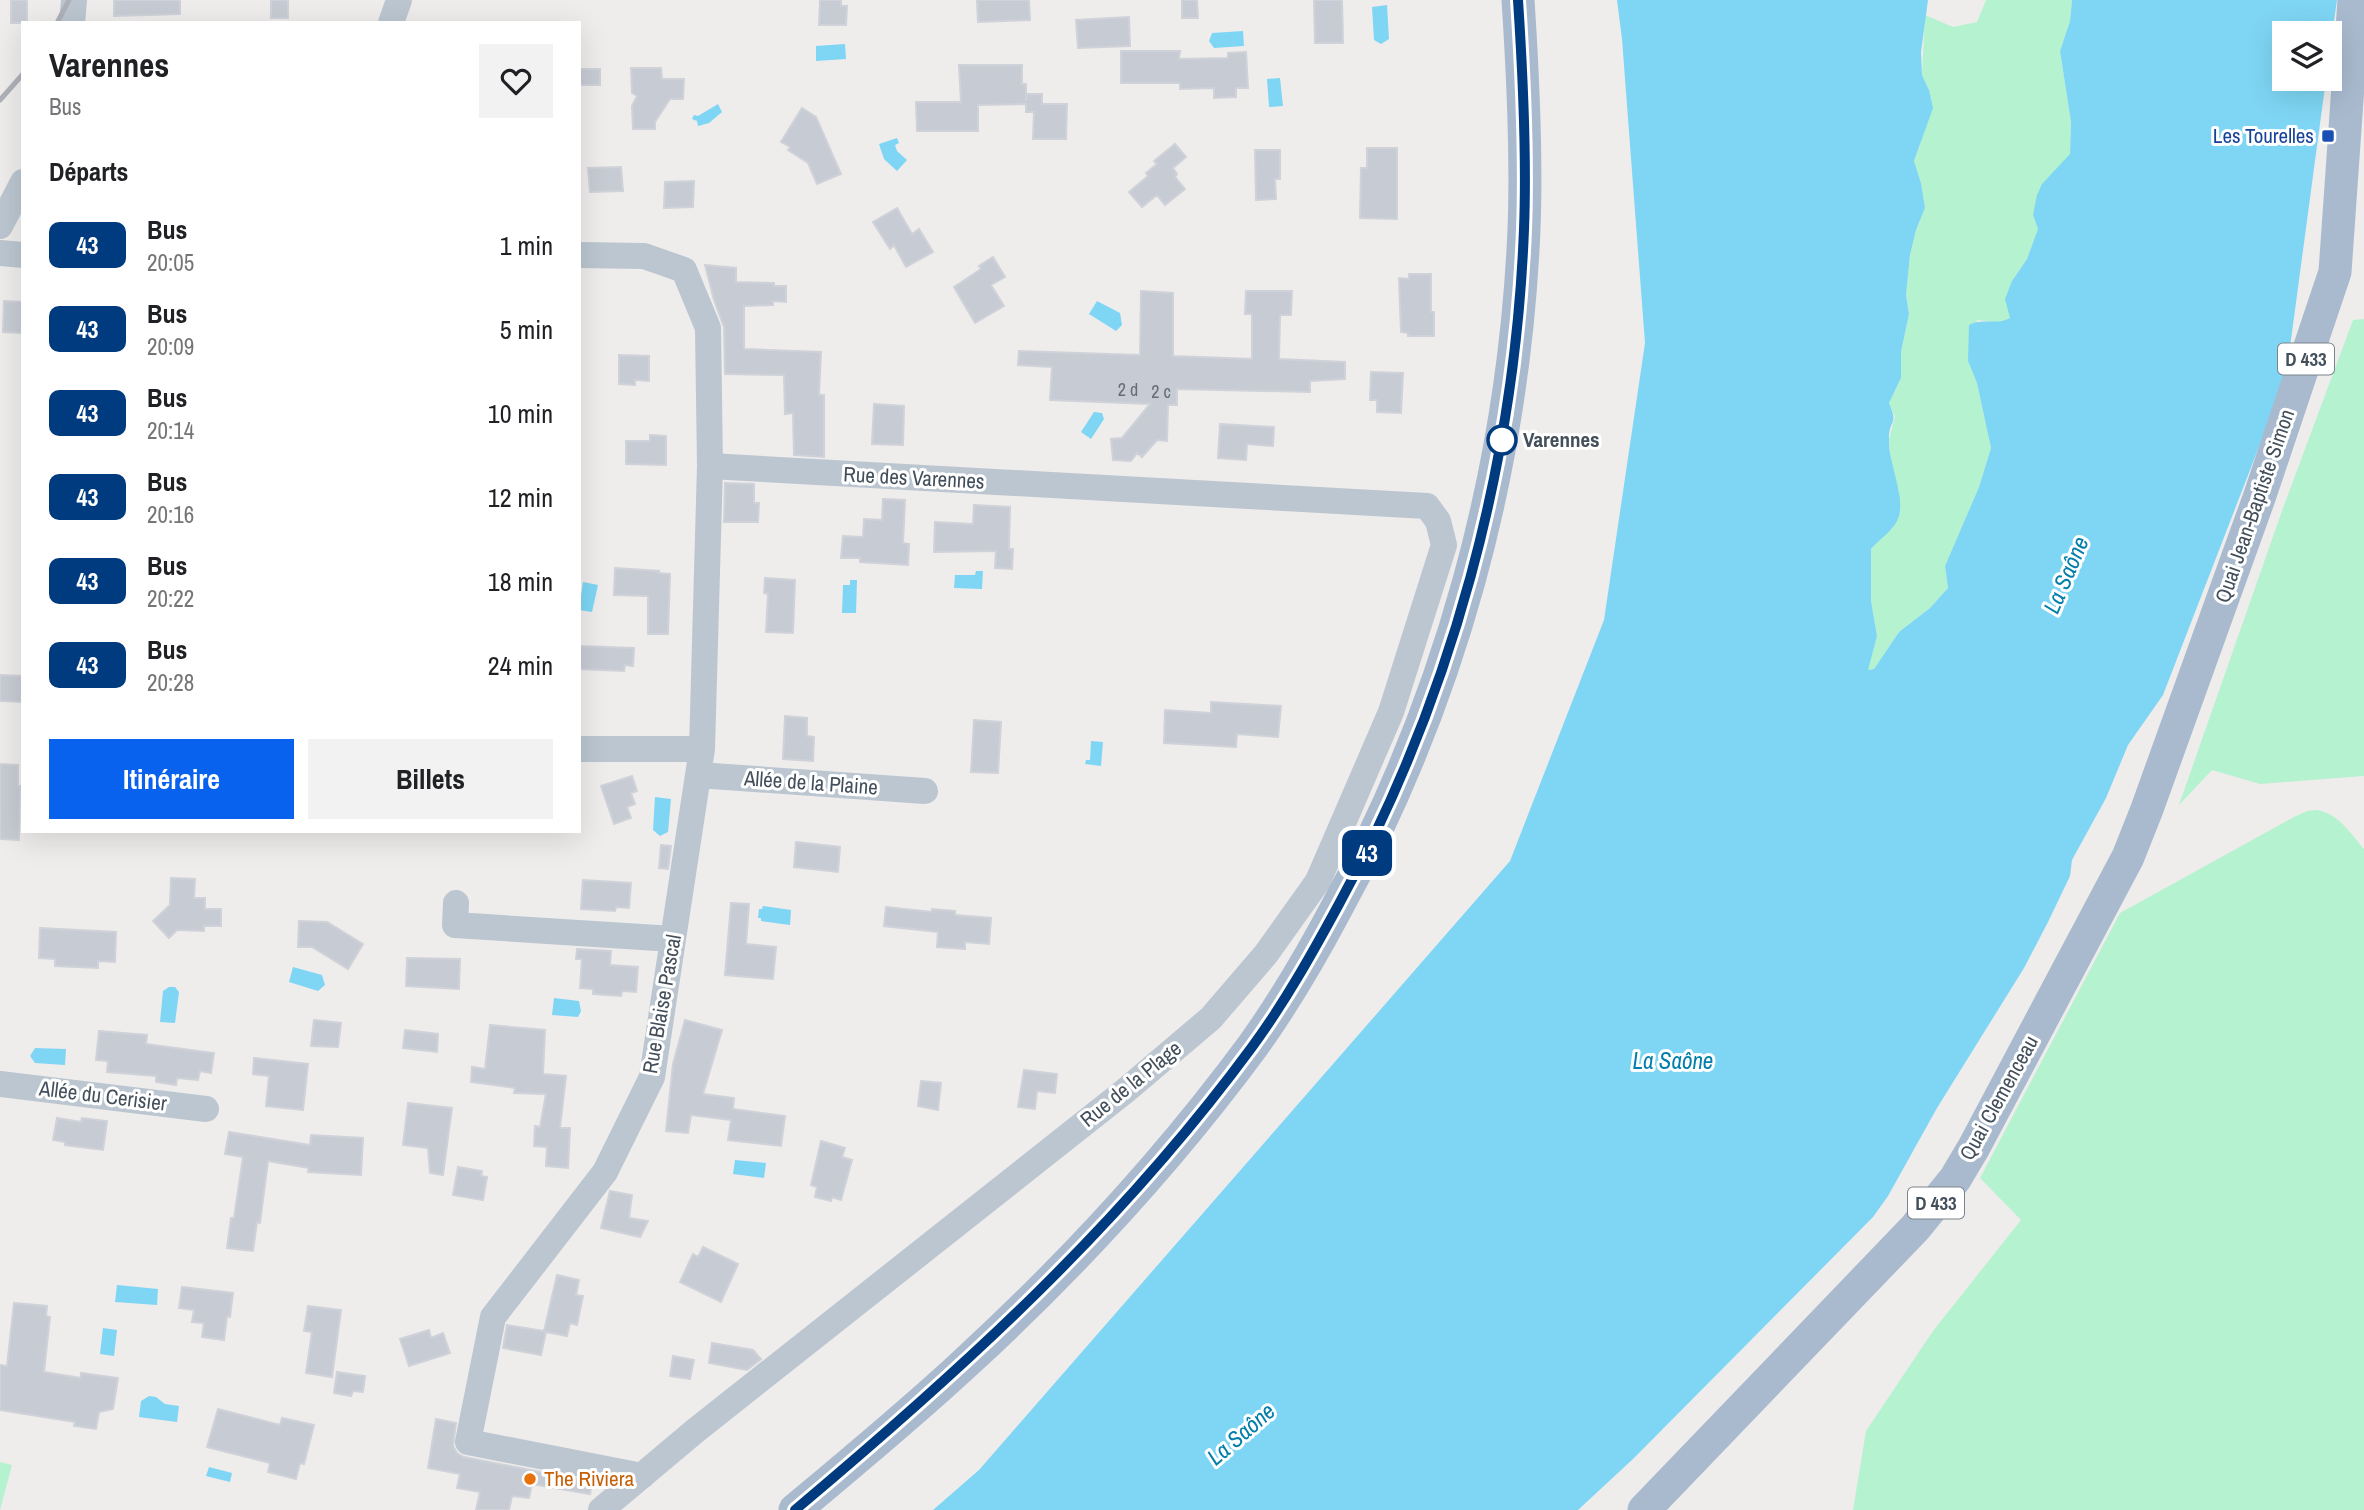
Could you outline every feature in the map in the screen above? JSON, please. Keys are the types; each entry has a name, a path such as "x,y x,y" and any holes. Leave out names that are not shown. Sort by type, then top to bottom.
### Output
{"main road":[{"path":"795,1510 961,1368 1043,1290 1167,1155 1254,1044 1291,989 1369,850 1429,707 1482,535 1503,435 1519,309 1524,226 1523,75 1518,0"},
{"name":"Quai Jean-Baptiste Simon","path":"2165,759 2259,498 2335,272 2354,0"},
{"name":"Quai Clemenceau","path":"1644,1510 1915,1228 1955,1179 2128,857 2165,759"}],"street":[{"path":"72,21 74,0"},
{"path":"392,21 399,0"},
{"path":"0,226 21,185"},
{"path":"0,253 21,255"},
{"path":"581,255 644,256 684,270 708,328 710,466"},
{"name":"Rue des Varennes","path":"710,466 1427,506"},
{"name":"Rue Blaise Pascal","path":"642,1475 468,1442 493,1317 605,1172 652,1077 702,749 710,466"},
{"name":"Rue de la Plage","path":"601,1510 1125,1091 1211,1018 1266,954 1318,881 1391,712 1444,545 1438,521 1427,506"},
{"path":"581,749 702,749"},
{"name":"Allée de la Plaine","path":"698,775 925,791"},
{"path":"456,902 455,925 673,939"},
{"name":"Allée du Cerisier","path":"0,1084 206,1109"}],"green space":[{"path":"1986,0 2072,0 2070,21 2060,51 2071,122 2070,154 2033,215 2038,229 2027,259 2012,281 2010,318 2002,323 1977,320 1968,361 1977,383 1991,448 1979,487 1945,566 1948,588 1930,608 1899,632 1874,669 1867,671 1877,636 1871,601 1871,549 1893,528 1899,491 1892,470 1889,439 1895,417 1889,403 1901,378 1901,352 1909,314 1906,295 1910,255 1925,208 1914,161 1920,145 1929,90 1922,75 1925,15 1953,27 1977,22"},
{"path":"2364,319 2364,776 2260,784 2212,770 2179,805 2283,508 2353,320"},
{"path":"2315,810 2337,819 2364,849 2364,1510 1853,1510 1866,1431 1933,1331 2021,1220 1980,1178 2120,913 2294,817"},
{"path":"0,1462 12,1465 0,1510"}],"water":[{"name":"La Saône","path":"1617,0 1928,0 1921,52 1922,75 1933,108 1914,161 1925,208 1910,255 1906,295 1909,314 1901,352 1901,378 1889,403 1893,419 1889,448 1900,508 1894,526 1871,549 1871,601 1877,636 1868,670 1874,669 1899,632 1930,608 1948,588 1945,566 1979,487 1991,448 1977,383 1968,361 1969,325 2010,318 2005,299 2012,281 2027,259 2038,229 2033,215 2037,195 2042,184 2070,154 2071,122 2060,51 2070,21 2072,0 2337,0 2334,21 2272,21 2272,91 2324,91 2286,377 2163,695 2128,745 2106,798 2072,860 2070,876 2024,968 1873,1217 1633,1459 1578,1510 933,1510 979,1470 1510,861 1604,620 1645,343"},
{"path":"1387,5 1389,39 1381,44 1374,40 1372,7"},
{"path":"1243,31 1244,46 1214,48 1209,41 1212,33"},
{"path":"845,44 846,59 816,61 816,46"},
{"path":"1280,78 1283,106 1269,107 1267,79"},
{"path":"718,104 722,112 709,123 698,126 697,121 692,119 694,115 698,116"},
{"path":"897,138 897,151 907,160 897,171 884,159 879,144"},
{"path":"1097,301 1120,313 1122,325 1116,331 1089,314"},
{"path":"1094,412 1102,413 1104,419 1091,439 1081,432"},
{"path":"976,571 983,571 982,589 954,588 955,575 975,575"},
{"path":"850,580 857,580 856,613 842,613 843,585 850,585"},
{"path":"583,582 598,585 592,612 581,610"},
{"path":"1091,741 1103,742 1101,766 1085,764 1086,760 1090,760"},
{"path":"655,797 671,799 668,832 660,836 653,830"},
{"path":"763,906 791,910 790,925 761,921 761,918 758,918 759,909"},
{"path":"293,967 322,975 325,985 318,991 289,982"},
{"path":"175,987 179,992 175,1023 160,1022 163,991"},
{"path":"554,998 579,1001 581,1011 578,1017 552,1015"},
{"path":"35,1048 66,1049 65,1065 35,1063 30,1056"},
{"path":"735,1160 766,1163 764,1178 733,1174"},
{"path":"117,1285 158,1289 157,1305 115,1302"},
{"path":"103,1328 117,1330 114,1356 100,1354"},
{"path":"149,1396 156,1397 165,1404 179,1406 177,1422 139,1417 141,1401"},
{"path":"209,1467 232,1473 230,1482 206,1476"}],"building":[{"path":"11,0 27,0 27,21 11,23"},
{"path":"114,0 180,0 180,14 114,16"},
{"path":"271,0 288,0 288,18 271,18"},
{"path":"820,0 841,0 841,6 847,6 846,25 819,25"},
{"path":"977,0 1029,0 1030,20 978,22"},
{"path":"1182,0 1197,0 1198,18 1182,18"},
{"path":"1314,0 1342,0 1343,43 1315,43"},
{"path":"1129,17 1130,46 1078,48 1076,20"},
{"path":"1121,51 1180,51 1179,59 1228,58 1228,53 1246,52 1248,88 1236,88 1236,97 1214,98 1214,88 1180,89 1180,83 1121,83"},
{"path":"959,65 1022,65 1026,101 1027,94 1042,94 1042,104 1067,104 1066,139 1033,139 1034,112 1026,112 1026,104 978,105 978,131 917,131 916,102 961,102"},
{"path":"631,68 661,68 662,79 684,79 683,99 670,99 655,122 655,129 633,129 632,106 637,96 632,93"},
{"path":"581,69 600,69 600,85 581,85"},
{"path":"802,108 816,117 841,174 817,184 808,163 781,142"},
{"path":"1175,144 1186,157 1173,168 1177,174 1175,177 1185,189 1165,205 1157,195 1142,207 1129,192 1148,176 1146,173 1157,164 1154,161"},
{"path":"1367,148 1397,148 1397,219 1360,218 1361,168 1367,168"},
{"path":"1255,150 1280,150 1280,179 1275,179 1276,199 1256,200"},
{"path":"621,167 623,191 590,192 588,168"},
{"path":"694,181 693,207 664,208 665,182"},
{"path":"897,208 912,234 919,229 933,252 906,267 894,245 890,249 873,222"},
{"path":"993,257 1005,277 991,285 1004,306 975,323 954,287 981,269 979,266"},
{"path":"705,265 736,268 736,282 786,286 786,302 773,301 773,305 744,306 744,349 821,352 819,395 824,395 824,457 794,455 793,413 785,414 784,375 725,374 724,327"},
{"path":"1409,274 1431,274 1434,336 1408,336 1408,333 1401,332 1399,278 1409,279"},
{"path":"1141,291 1173,293 1173,356 1252,359 1252,314 1245,314 1246,291 1292,291 1291,315 1280,315 1279,359 1345,362 1345,379 1310,381 1310,392 1177,389 1177,405 1168,405 1167,441 1157,440 1142,457 1137,453 1131,461 1113,460 1111,439 1122,438 1150,404 1050,400 1052,367 1018,365 1019,351 1140,355"},
{"path":"4,301 21,302 21,333 3,332"},
{"path":"619,355 649,356 649,381 635,380 635,385 619,384"},
{"path":"1371,372 1403,373 1401,413 1377,412 1377,400 1370,400"},
{"path":"874,404 904,406 903,445 872,444"},
{"path":"1220,424 1274,427 1273,446 1247,444 1246,460 1218,458"},
{"path":"650,435 666,436 666,465 626,464 626,441 650,441"},
{"path":"725,483 754,484 754,503 759,503 758,522 724,522"},
{"path":"883,499 905,500 903,543 909,544 908,565 841,558 843,536 863,537 864,519 882,520"},
{"path":"974,505 1010,507 1009,549 1013,549 1012,569 995,568 996,551 934,552 935,522 973,524"},
{"path":"615,568 670,574 668,634 648,634 648,596 614,595"},
{"path":"765,578 795,580 793,633 766,632 768,594 764,593"},
{"path":"581,646 634,648 633,666 625,665 624,671 581,669"},
{"path":"0,675 21,676 21,702 0,701"},
{"path":"1211,702 1281,706 1278,737 1237,734 1236,747 1164,743 1165,710 1211,713"},
{"path":"785,716 807,718 807,736 814,737 813,761 783,759"},
{"path":"974,720 1001,722 998,773 971,772"},
{"path":"0,764 18,765 19,840 0,839"},
{"path":"632,776 637,791 631,793 635,804 627,807 631,818 614,824 601,786"},
{"path":"796,842 840,847 838,872 794,867"},
{"path":"661,845 671,846 668,869 659,868"},
{"path":"171,878 195,879 194,898 205,898 205,909 221,909 221,926 204,926 204,931 177,930 169,938 153,921 170,905"},
{"path":"583,880 631,883 629,908 616,907 615,911 581,909"},
{"path":"731,903 749,904 746,944 776,947 773,979 725,975"},
{"path":"886,907 932,912 932,909 955,911 955,915 991,918 989,944 965,942 965,949 937,947 938,932 884,926"},
{"path":"299,921 327,922 363,944 348,969 312,947 298,947"},
{"path":"40,928 116,932 115,962 98,961 98,968 55,966 55,959 39,958"},
{"path":"577,949 611,951 610,965 638,967 636,992 622,991 621,996 593,994 593,989 580,988 582,959 576,959"},
{"path":"407,958 460,959 459,989 406,986"},
{"path":"314,1020 341,1023 338,1047 311,1046"},
{"path":"685,1020 722,1030 703,1094 734,1098 733,1109 785,1116 781,1146 728,1140 731,1120 691,1115 688,1133 666,1131 673,1064"},
{"path":"490,1025 545,1030 543,1074 566,1076 560,1128 570,1128 568,1168 546,1166 547,1147 534,1146 535,1126 540,1127 546,1094 514,1093 515,1088 471,1082 472,1067 485,1069"},
{"path":"405,1030 438,1034 437,1052 403,1048"},
{"path":"99,1031 147,1035 146,1044 214,1053 211,1073 200,1071 198,1080 177,1078 176,1085 156,1082 156,1076 107,1072 108,1061 96,1060"},
{"path":"254,1058 308,1064 303,1110 266,1106 269,1076 253,1074"},
{"path":"1024,1070 1057,1074 1055,1093 1037,1091 1035,1109 1018,1107"},
{"path":"921,1081 941,1083 938,1110 918,1106"},
{"path":"408,1103 452,1108 443,1175 430,1173 428,1148 403,1145"},
{"path":"57,1118 81,1122 82,1118 107,1121 103,1150 65,1145 65,1142 53,1140"},
{"path":"229,1132 310,1145 311,1135 363,1138 361,1175 308,1172 309,1168 268,1161 260,1223 257,1222 253,1251 227,1248 243,1157 225,1154"},
{"path":"821,1141 845,1148 842,1157 852,1160 841,1200 832,1197 831,1201 815,1197 817,1187 811,1185"},
{"path":"458,1167 482,1171 481,1176 487,1177 483,1200 453,1195"},
{"path":"610,1191 632,1195 629,1218 648,1221 640,1237 601,1228"},
{"path":"703,1247 738,1264 721,1302 680,1282 693,1254 698,1257"},
{"path":"557,1275 579,1280 576,1295 583,1296 577,1325 570,1323 567,1336 546,1332 541,1355 503,1348 507,1325 544,1331"},
{"path":"182,1287 233,1293 224,1340 202,1337 204,1323 192,1322 194,1310 179,1308"},
{"path":"14,1303 47,1306 46,1316 50,1317 44,1372 81,1378 81,1373 118,1378 113,1409 99,1412 96,1429 74,1426 75,1422 0,1410 0,1365 7,1366"},
{"path":"308,1306 341,1310 332,1377 306,1373 312,1332 304,1331"},
{"path":"429,1330 431,1338 443,1333 450,1353 409,1366 400,1339"},
{"path":"712,1343 753,1350 761,1359 747,1370 709,1363"},
{"path":"673,1356 694,1360 690,1379 670,1376"},
{"path":"337,1372 365,1376 363,1392 353,1391 351,1396 334,1393"},
{"path":"218,1409 280,1425 282,1418 314,1425 304,1464 300,1463 296,1479 268,1472 270,1463 207,1447"},
{"name":"The Riviera","path":"436,1419 456,1423 453,1446 457,1453 464,1457 592,1482 590,1494 532,1484 529,1498 512,1496 509,1510 476,1510 480,1492 457,1488 460,1474 428,1468"}],"railway":[{"path":"58,21 69,0"},
{"path":"0,100 21,76"}],"bus line":[{"name":"43","path":"795,1510 961,1368 1043,1290 1167,1155 1254,1044 1291,989 1369,850 1429,707 1485,524 1503,435 1519,309 1524,226 1523,75 1518,0"}],"place":[{"name":"Les Tourelles","path":"2328,136"},
{"name":"Varennes","path":"1502,440"},
{"name":"The Riviera","path":"530,1479"}]}
